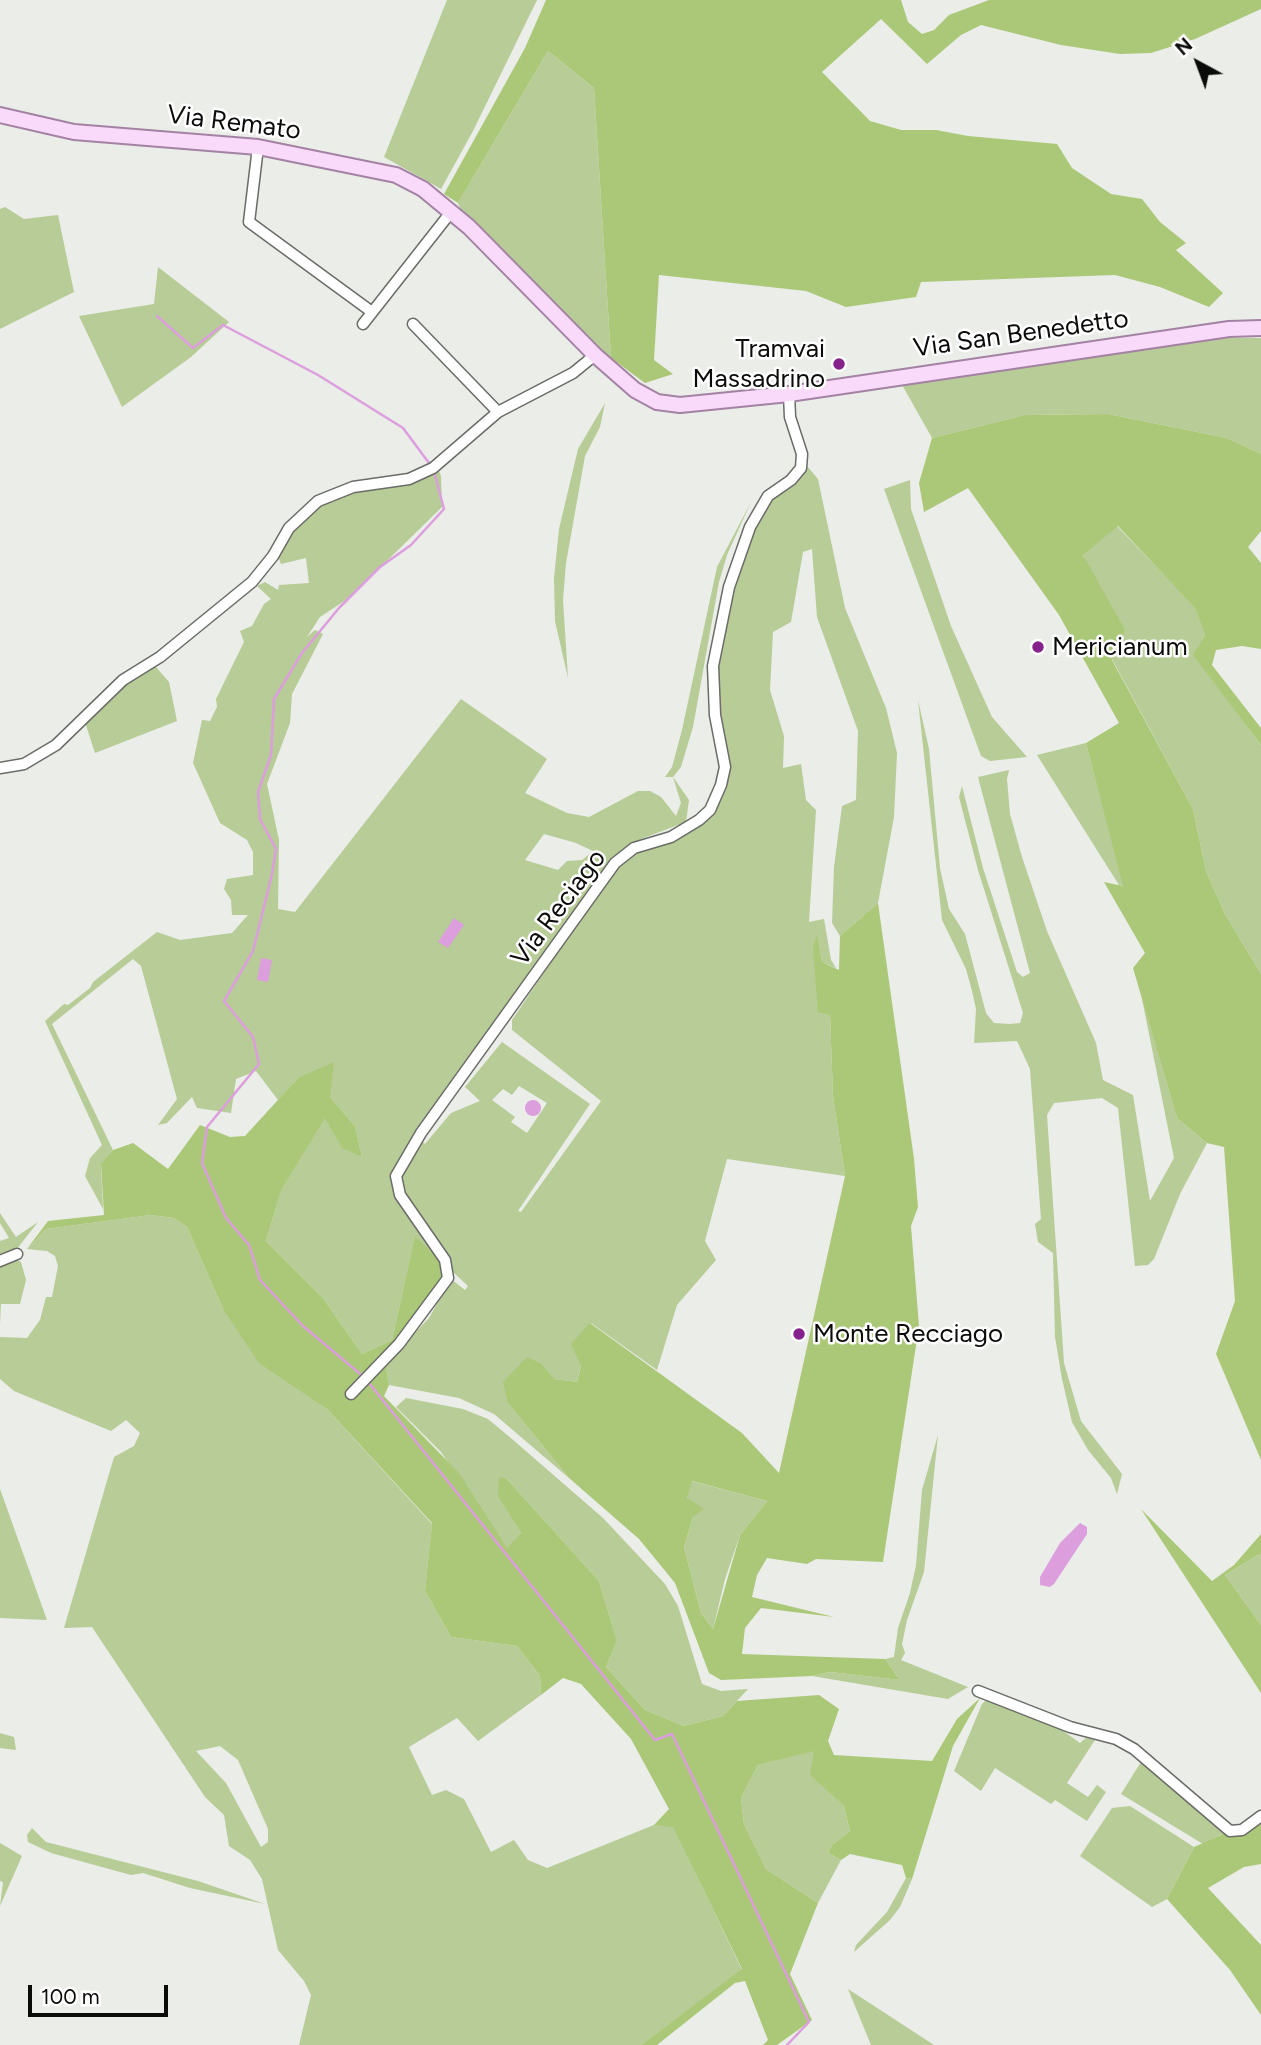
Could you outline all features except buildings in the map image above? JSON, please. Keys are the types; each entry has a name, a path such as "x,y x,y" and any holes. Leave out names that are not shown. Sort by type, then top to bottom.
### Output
{"main road":[{"name":"Via Remato","path":"0,115 74,132 258,146 396,175 423,189 451,212 595,355"},
{"name":"Via San Benedetto","path":"595,355 635,390 657,402 680,405 789,396 1216,330 1261,328"}],"street":[{"path":"258,146 249,222 372,312"},
{"path":"363,324 451,212"},
{"path":"413,324 498,412"},
{"path":"0,768 24,764 57,746 122,680 160,657 252,582 269,563 289,528 318,501 353,487 392,483 433,468 498,412 573,373 595,355"},
{"name":"Via Reciago","path":"351,1394 433,1302 448,1278 445,1260 400,1195 396,1175 421,1133 615,863 634,848 671,837 699,820 710,810 721,785 725,767 715,715 713,666 729,587 750,527 768,496 791,480 801,468 802,454 790,417 789,396"},
{"path":"0,1261 16,1254"},
{"path":"978,1691 1070,1727 1116,1739 1134,1749 1230,1831 1242,1830 1261,1816"}],"green space":[{"path":"447,0 537,0 473,131 441,189 384,157"},
{"path":"546,0 901,0 908,22 922,34 934,30 949,15 989,0 1261,0 1261,9 1195,39 1151,53 1120,54 1061,45 981,25 961,35 927,64 881,19 822,72 870,121 901,130 936,130 968,136 1057,144 1072,168 1111,194 1142,199 1160,222 1186,243 1176,250 1223,293 1209,307 1160,287 1115,275 921,282 916,297 846,307 806,291 659,275 654,360 673,374 645,383 611,358 594,88 548,51 458,203 444,194 525,48"},
{"path":"548,51 594,88 611,358 599,353 461,211 458,203"},
{"path":"5,207 24,219 58,215 74,292 0,329 0,209"},
{"path":"158,267 229,322 191,357 122,407 79,316 154,304"},
{"path":"1212,338 1261,338 1261,454 1227,438 1108,414 1025,415 932,438 901,383"},
{"path":"605,403 600,427 585,456 566,563 563,600 568,678 555,621 554,578 559,529 578,449"},
{"path":"1108,414 1227,438 1261,454 1261,531 1248,547 1261,563 1261,649 1242,646 1216,650 1212,665 1261,728 1261,745 1193,655 1205,635 1196,609 1118,526 1083,555 1125,630 1112,660 1193,809 1206,871 1225,914 1261,974 1261,1460 1216,1354 1235,1301 1224,1147 1207,1143 1177,1118 1133,968 1145,953 1104,882 1123,886 1086,743 1119,723 1059,615 968,488 924,512 919,483 932,438 1025,415"},
{"path":"437,466 441,476 442,507 349,598 320,617 307,637 315,630 323,634 292,694 290,723 267,784 279,840 278,909 295,912 461,699 547,759 525,793 567,813 589,817 638,791 650,791 661,797 676,816 681,803 673,777 689,800 686,822 641,839 614,859 415,1136 425,1144 451,1113 480,1101 465,1087 502,1042 590,1104 518,1211 521,1212 601,1101 512,1030 512,1020 617,865 634,853 676,840 714,814 727,784 717,714 716,663 731,589 750,533 776,494 803,473 807,466 818,479 845,608 886,708 897,753 894,817 878,903 840,936 832,923 834,867 842,806 856,800 858,731 817,617 812,549 803,552 791,622 773,632 770,690 784,736 783,768 801,764 806,800 816,810 809,922 824,919 831,960 836,968 822,962 817,936 830,1015 833,1096 845,1176 727,1159 705,1241 716,1260 677,1305 657,1370 591,1323 577,1382 553,1379 542,1364 508,1403 569,1478 494,1414 459,1398 389,1385 385,1364 429,1318 451,1279 465,1290 468,1286 415,1237 392,1340 362,1354 323,1298 266,1241 281,1191 325,1117 342,1147 362,1157 355,1126 330,1097 298,1078 278,1100 256,1071 236,1079 231,1113 197,1108 192,1097 167,1123 158,1125 177,1099 141,966 133,959 52,1024 113,1150 101,1165 103,1209 85,1176 90,1158 102,1145 45,1021 64,1004 68,1005 90,988 93,982 157,932 180,940 232,933 248,915 232,915 231,900 224,889 227,879 253,875 253,852 247,840 220,823 193,763 202,720 210,721 217,707 216,699 244,642 240,631 252,626 264,604 271,599 257,586 265,582 278,590 279,585 309,583 306,558 281,564 278,556 295,530 320,505 369,486","holes":["544,834 576,843 593,851 582,860 567,861 558,870 525,860","519,1086 547,1103 527,1133 511,1122 515,1117 492,1100 503,1089 512,1095"]},
{"path":"910,480 911,509 951,626 992,717 1027,757 990,761 981,756 884,489"},
{"path":"751,502 727,555 719,582 693,727 681,767 673,777 665,777 672,767 682,730 717,567"},
{"path":"1117,526 1197,609 1205,635 1194,655 1261,745 1261,974 1225,914 1206,871 1193,809 1112,659 1083,554"},
{"path":"155,666 169,682 177,721 95,753 85,722 117,691"},
{"path":"918,700 929,749 940,868 949,909 965,934 986,1013 994,1023 1009,1024 1020,1023 1023,1013 978,870 959,797 962,786 983,868 1017,972 1023,977 1030,973 978,777 1009,770 1007,779 1010,814 1022,857 1047,931 1096,1043 1103,1080 1133,1095 1150,1201 1174,1158 1141,994 1177,1118 1207,1143 1180,1194 1154,1259 1148,1265 1135,1266 1118,1108 1102,1098 1054,1103 1047,1115 1064,1363 1081,1421 1122,1474 1117,1494 1111,1478 1088,1450 1072,1422 1062,1379 1055,1337 1053,1253 1038,1242 1035,1224 1041,1219 1030,1069 1017,1041 974,1043 976,1009 972,991 966,969 942,920"},
{"path":"1086,743 1124,886 1119,885 1037,755"},
{"path":"878,903 914,1159 918,1207 911,1226 919,1326 883,1562 816,1559 807,1564 767,1558 757,1575 752,1597 834,1617 761,1608 745,1628 742,1654 885,1659 900,1680 830,1672 812,1676 721,1680 709,1673 675,1583 639,1539 569,1478 508,1403 503,1382 527,1357 542,1364 554,1379 577,1382 581,1366 571,1344 590,1323 742,1433 779,1473 845,1176 833,1096 830,1015 818,1012 813,948 817,934 822,962 839,970 840,936","holes":["692,1481 767,1501 740,1535 713,1629 701,1613 684,1547 693,1517 704,1509 687,1498"]},
{"path":"334,1062 330,1097 355,1126 362,1157 342,1148 325,1118 281,1191 266,1241 323,1298 362,1354 392,1340 415,1236 442,1262 443,1279 384,1357 389,1385 384,1396 459,1473 507,1548 521,1533 498,1496 499,1477 507,1479 599,1581 617,1641 606,1667 645,1710 684,1726 723,1716 737,1701 819,1695 839,1709 828,1741 834,1755 932,1761 957,1719 980,1698 953,1746 912,1879 906,1878 902,1865 850,1854 841,1860 828,1853 832,1845 850,1831 844,1806 810,1775 814,1751 758,1765 741,1798 744,1824 766,1869 818,1903 790,1974 812,2020 777,2045 763,2045 768,2040 745,1981 735,1983 657,2045 641,2045 742,1969 673,1827 654,1825 669,1809 631,1739 581,1684 563,1678 541,1695 540,1676 517,1646 451,1637 425,1591 432,1523 327,1409 259,1363 223,1309 187,1227 174,1218 151,1215 46,1229 27,1249 48,1221 104,1215 101,1164 113,1150 133,1143 168,1169 200,1125 230,1137 245,1136 298,1078"},
{"path":"0,1213 16,1237 38,1222 13,1254 0,1259 0,1241 9,1238 0,1223"},
{"path":"151,1215 174,1218 187,1227 223,1309 307,1394 327,1409 432,1524 425,1591 451,1637 517,1646 540,1676 541,1695 478,1741 457,1718 409,1747 432,1795 446,1790 464,1799 491,1852 514,1840 528,1860 547,1868 654,1825 673,1826 742,1970 641,2045 299,2045 311,1995 304,1981 278,1950 262,1879 250,1860 229,1846 224,1815 205,1797 92,1627 64,1628 114,1457 134,1446 140,1433 126,1420 111,1431 14,1391 0,1379 0,1337 27,1338 40,1320 46,1297 52,1297 58,1266 55,1256 47,1251 27,1249 46,1229","holes":["220,1746 238,1760 268,1829 268,1842 261,1847 226,1783 196,1751"]},
{"path":"15,1259 21,1262 26,1280 20,1304 1,1304 0,1324 0,1265"},
{"path":"406,1398 463,1409 488,1419 512,1439 603,1518 665,1584 678,1606 702,1684 721,1691 748,1689 723,1716 684,1726 645,1710 606,1667 617,1641 599,1581 507,1479 499,1496 521,1533 507,1549 441,1452 396,1407"},
{"path":"938,1435 924,1572 907,1620 902,1644 905,1653 901,1660 968,1687 948,1699 812,1676 830,1672 900,1680 885,1659 894,1657 898,1628 910,1593 916,1565 922,1490"},
{"path":"691,1481 767,1501 740,1535 725,1579 713,1629 701,1613 684,1547 693,1517 687,1498"},
{"path":"0,1489 47,1620 0,1618"},
{"path":"1141,1509 1212,1581 1234,1565 1261,1534 1261,1553 1225,1575 1261,1625 1261,1693"},
{"path":"1261,1553 1261,1625 1225,1575"},
{"path":"987,1699 1056,1726 1080,1743 1086,1738 1095,1740 1067,1783 1088,1797 1097,1785 1106,1792 1087,1821 1055,1800 1051,1804 995,1768 981,1791 954,1771 982,1704"},
{"path":"0,1733 14,1737 16,1750 0,1748"},
{"path":"815,1750 811,1775 844,1806 850,1831 832,1845 828,1853 841,1860 818,1903 766,1869 744,1824 741,1798 758,1765"},
{"path":"1141,1762 1227,1832 1203,1844 1121,1794"},
{"path":"1130,1806 1194,1847 1167,1899 1152,1907 1080,1856 1112,1808"},
{"path":"1261,1810 1261,1864 1244,1867 1208,1888 1261,1945 1261,2015 1230,1970 1167,1899 1194,1847 1244,1825"},
{"path":"32,1828 46,1842 198,1881 265,1904 190,1888 143,1873 131,1875 51,1853 28,1842 27,1835"},
{"path":"0,1843 22,1856 0,1906 3,1882 0,1881"},
{"path":"906,1878 912,1879 900,1907 890,1920 854,1952 856,1945 887,1912"},
{"path":"848,1989 934,2045 871,2045"}],"shaded area":[{"path":"454,918 464,925 448,948 438,942"},
{"path":"261,958 272,960 268,982 257,980"},
{"path":"533,1100 539,1102 539,1114 533,1116 527,1114 525,1108 527,1102"},
{"path":"1080,1523 1087,1527 1087,1534 1054,1584 1050,1587 1040,1585 1040,1577 1060,1543"}],"waterway":[{"path":"157,316 193,348 223,325 318,375 403,428 429,463"},
{"path":"435,475 444,509 411,545 380,567 339,608 302,653 274,699 271,755 258,792 260,819 276,849 272,874 253,951 224,1001 253,1037 259,1064 207,1127 202,1163 226,1218 249,1245 260,1280 303,1326 365,1378 655,1740 672,1734 809,2022 787,2045"}],"place":[{"name":"Tramvai Massadrino","path":"839,364"},
{"name":"Mericianum","path":"1038,647"},
{"name":"Monte Recciago","path":"799,1334"}]}
